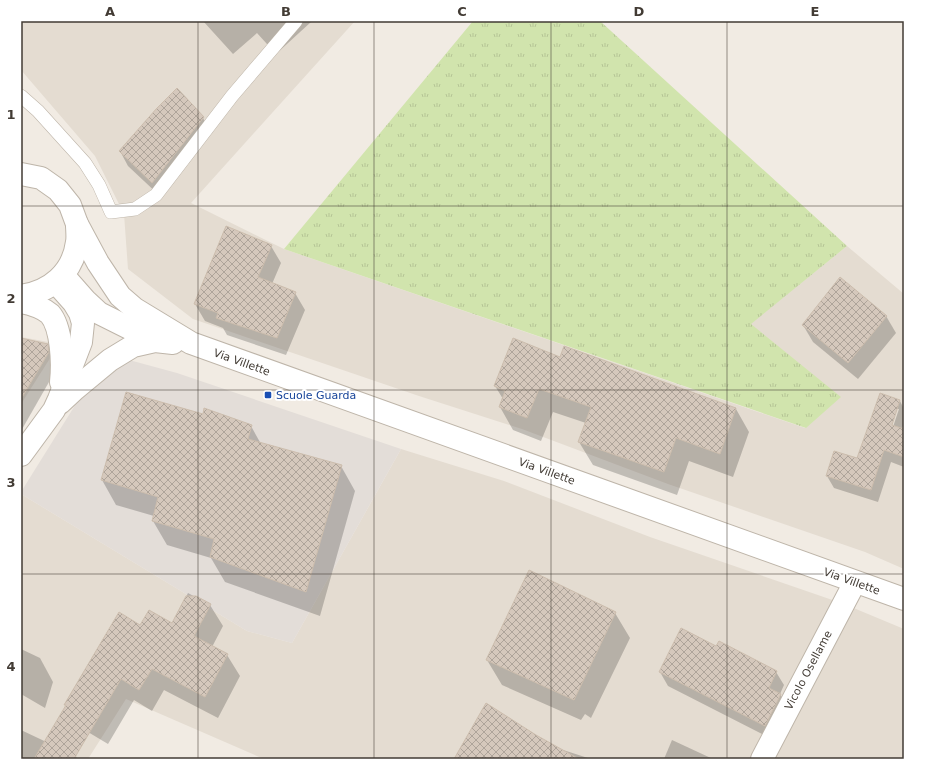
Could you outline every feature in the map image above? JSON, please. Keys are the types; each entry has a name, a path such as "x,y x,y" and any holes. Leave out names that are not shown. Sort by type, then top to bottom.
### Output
{"street":[{"name":"Via Villette","path":"21,165 31,176 58,190 70,205 77,224 98,263 120,296 135,309 194,344"},
{"name":"Via Villette","path":"77,224 77,242 72,259 59,279 99,313 133,330 194,344 904,599"},
{"path":"21,296 44,290 59,279 80,313 83,323 81,342 56,404 21,455"},
{"path":"21,302 43,309 54,320 58,331 62,375 56,404"},
{"path":"56,404 110,360 133,346 155,341 194,344"},
{"name":"Vicolo Osellame","path":"762,759 855,582"}],"lane":[{"path":"21,96 38,110 85,163 100,185 111,212 135,208 156,194 232,96 296,21"}],"shaded area":[{"path":"21,21 355,21 191,203 284,249 805,428 840,397 750,324 847,246 904,294 904,569 865,552 668,484 522,429 419,396 193,319 128,269 124,214 95,156 21,70"},
{"path":"21,337 59,344 21,404"},
{"path":"107,354 177,373 401,449 292,643 247,631 21,494"},
{"path":"401,449 504,481 650,537 844,604 904,629 904,759 264,759 126,699 88,759 21,759 21,494 247,631 292,643"}],"green space":[{"path":"473,21 600,21 847,246 751,324 841,397 806,428 284,249"}],"building":[{"path":"177,88 204,117 152,183 119,151"},
{"path":"226,226 272,245 258,277 296,292 277,338 216,318 218,313 194,304"},
{"path":"840,277 887,316 848,363 802,325"},
{"path":"21,338 48,344 49,352 21,399"},
{"path":"513,338 560,357 564,346 736,408 720,454 676,438 664,472 578,442 591,407 539,389 527,418 499,407 505,391 494,386"},
{"path":"126,392 203,414 204,408 252,425 248,439 342,465 306,592 210,557 214,539 152,521 158,497 101,480"},
{"path":"880,393 900,400 892,425 904,429 904,457 884,450 871,490 826,476 834,451 857,458"},
{"path":"529,570 616,612 574,700 486,660"},
{"path":"186,596 196,596 211,604 194,636 228,654 205,697 152,669 139,690 121,679 74,759 34,759 119,612 140,625 149,610 172,623"},
{"path":"681,628 716,646 719,641 777,671 769,688 781,694 765,726 659,672"},
{"path":"486,703 536,735 579,759 454,759"}],"place":[{"name":"Scuole Guarda","path":"268,395"}]}
